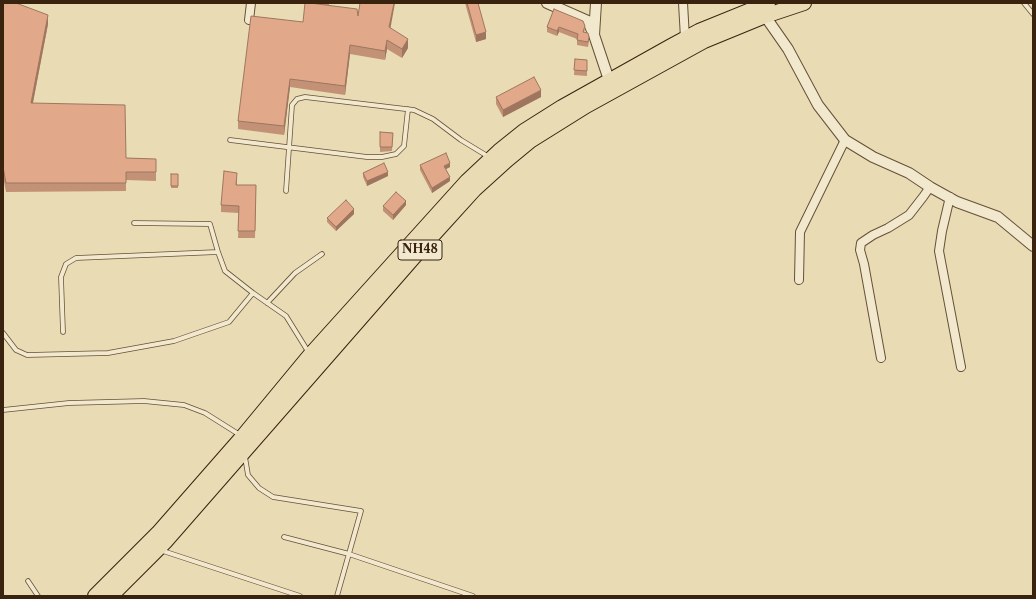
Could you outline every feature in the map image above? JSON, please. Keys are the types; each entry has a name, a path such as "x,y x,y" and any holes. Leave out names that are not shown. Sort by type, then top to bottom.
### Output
{"highway":[{"name":"NH48","path":"95,596 153,546 244,451 475,189 507,160 530,141 586,106 613,85 658,59 685,38 726,19 765,8 804,3"},
{"name":"NH48","path":"658,59 704,41 765,8"},
{"name":"NH48","path":"111,596 310,355 467,181 524,131 574,100 613,85"}],"street":[{"path":"249,20 251,3"},
{"path":"547,3 588,21 613,85"},
{"path":"594,35 596,3"},
{"path":"683,3 685,38"},
{"path":"765,8 818,105 845,140 873,157 909,173 957,202 998,217 1033,246"},
{"path":"799,280 800,232 845,140"},
{"path":"881,358 864,264 860,250 861,243 909,215 930,187"},
{"path":"950,197 939,251 961,367"}],"lane":[{"path":"1024,3 1033,14"},
{"path":"286,191 292,105 297,99 305,97 414,110 433,119 461,140 491,159"},
{"path":"230,140 367,157 382,157 396,154 404,146 408,109"},
{"path":"134,223 210,224 225,271 286,316 310,355"},
{"path":"63,332 61,277 66,264 76,258 218,252"},
{"path":"267,303 295,273 322,254"},
{"path":"3,333 16,350 27,355 108,353 174,341 229,322 253,293"},
{"path":"3,410 69,403 152,402 184,405 205,413 243,436"},
{"path":"244,451 248,475 259,488 273,497 361,511 337,596"},
{"path":"284,537 349,554 473,596"},
{"path":"153,546 300,596"},
{"path":"28,582 38,596"}],"building":[{"path":"3,3 16,3 48,15 31,103 125,105 126,158 156,159 156,172 126,172 126,183 6,183 3,167"},
{"path":"305,3 357,9 358,16 360,3 394,3 389,27 408,39 402,49 387,40 385,51 350,45 345,86 290,79 284,126 238,121 251,16 303,22"},
{"path":"467,3 478,3 486,32 476,35"},
{"path":"554,9 583,21 585,26 583,32 588,33 588,42 577,40 578,34 559,27 557,31 547,27"},
{"path":"575,59 587,60 587,71 574,70"},
{"path":"534,77 541,90 503,110 496,97"},
{"path":"380,132 393,133 392,147 380,147"},
{"path":"446,153 450,163 444,166 450,177 432,188 420,165"},
{"path":"384,163 388,172 367,181 363,173"},
{"path":"224,171 237,173 236,185 256,185 255,231 238,231 239,206 221,205"},
{"path":"171,174 178,174 178,186 171,186"},
{"path":"396,192 406,201 393,215 383,206"},
{"path":"346,200 354,209 336,227 327,218"}]}
